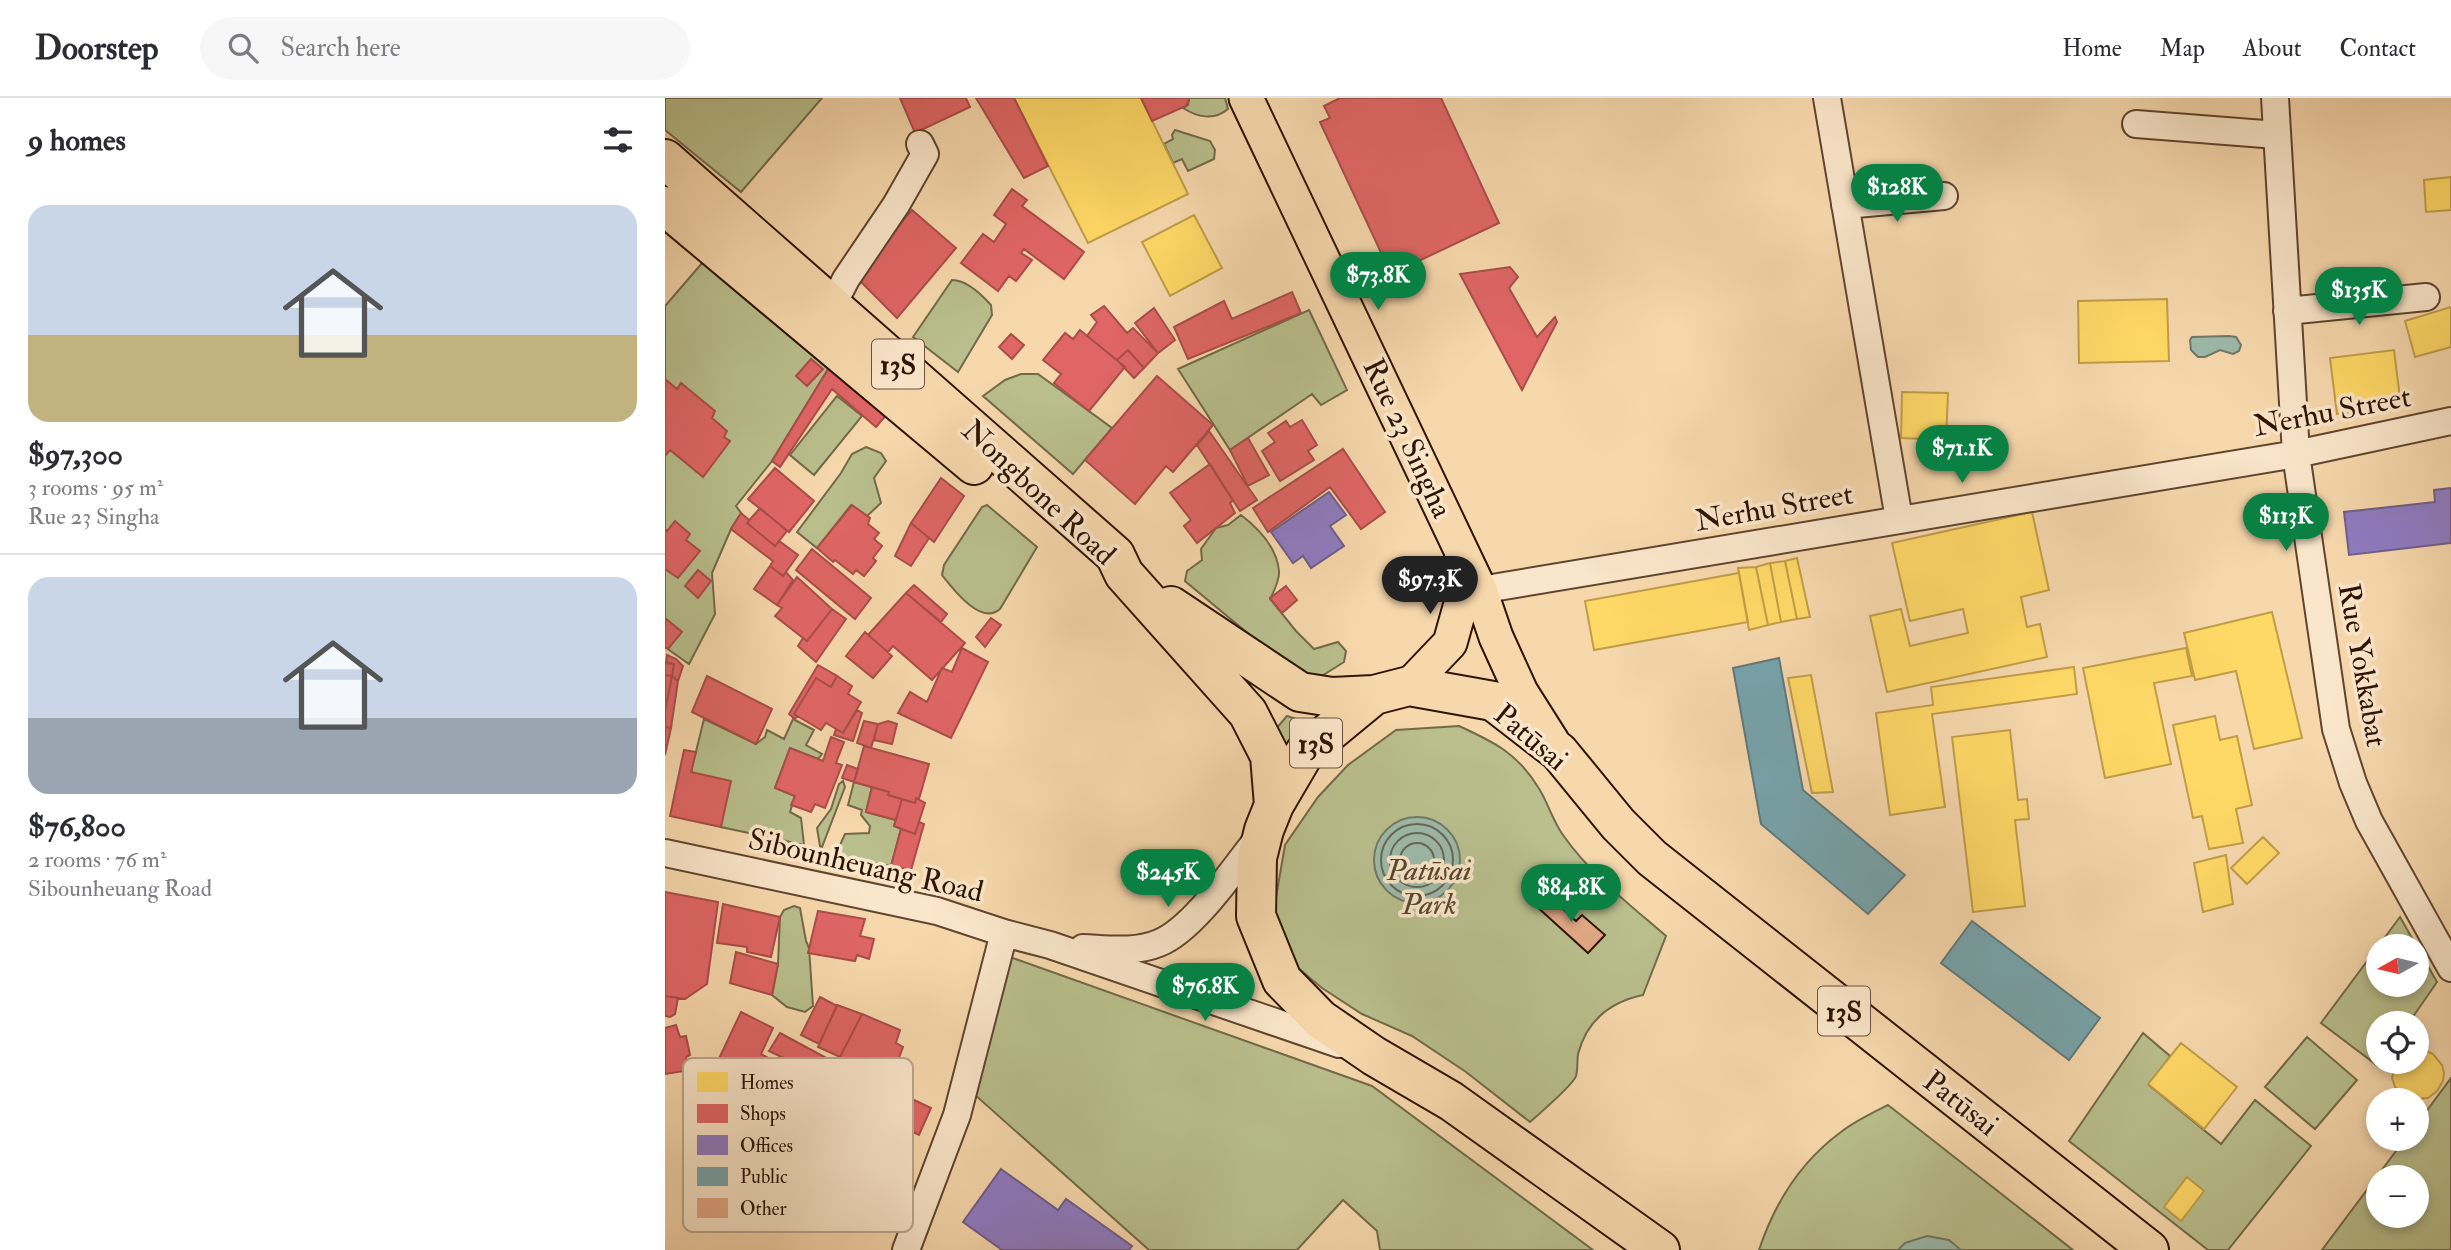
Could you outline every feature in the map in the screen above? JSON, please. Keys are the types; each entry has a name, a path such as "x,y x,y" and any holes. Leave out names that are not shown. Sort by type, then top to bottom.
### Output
{"highway":[{"name":"Nongbone Road","path":"665,159 832,306 979,452"},
{"name":"Nongbone Road","path":"665,206 1115,555 1124,574"},
{"name":"13S","path":"1124,574 1300,692 1332,697 1391,690"},
{"name":"13S","path":"1124,574 1248,713 1270,756 1269,818"},
{"name":"13S","path":"1391,690 1305,752 1269,818 1257,858 1256,916 1282,980 1320,1019 1374,1056 1451,1101 1660,1250"},
{"name":"Patūsai","path":"1391,690 1493,701 1559,752 1618,824 1652,858 2149,1250"}],"main road":[{"name":"Rue 23 Singha","path":"1246,98 1480,590 1496,637 1521,692 1559,752"},
{"name":"Rue 23 Singha","path":"1391,690 1451,643 1462,600 1461,550"}],"street":[{"path":"1827,98 1899,519"},
{"name":"Rue Yokkabat","path":"2275,98 2295,454 2336,729 2353,783 2369,821 2451,968"},
{"path":"2136,124 2277,135"},
{"path":"832,306 846,279 896,205 925,154 920,144"},
{"path":"1845,205 1944,196"},
{"path":"2287,311 2426,297"},
{"name":"Nerhu Street","path":"1480,590 2295,454 2451,421"},
{"name":"Sibounheuang Road","path":"1050,946 1120,950 1160,943 1196,915 1269,818"},
{"name":"Sibounheuang Road","path":"665,853 937,911 1050,946 1374,1056"},
{"path":"913,1231 957,1115 1004,933"},
{"path":"906,1250 913,1232"}],"green space":[{"path":"665,98 822,98 741,192 665,130"},
{"path":"1189,98 1225,98 1228,109 1211,116 1194,114 1183,108 1188,105"},
{"path":"1175,130 1210,141 1215,150 1214,159 1188,171 1182,159 1173,163 1164,144 1173,139"},
{"path":"703,262 830,366 772,461 736,506 741,513 712,573 715,614 689,664 665,647 665,306"},
{"path":"952,280 963,282 978,293 991,305 992,315 958,372 913,337"},
{"path":"1309,310 1347,390 1321,405 1312,394 1230,450 1178,369"},
{"path":"1021,374 1038,374 1112,428 1073,474 983,396 1005,380"},
{"path":"837,396 862,416 814,475 790,455"},
{"path":"866,447 881,453 886,461 874,478 881,503 867,516 851,505 817,548 797,532 852,454"},
{"path":"987,505 1037,547 1000,609 993,613 984,613 968,604 942,575 944,565 982,507"},
{"path":"1241,515 1266,539 1275,554 1279,578 1270,599 1314,649 1338,642 1346,651 1344,662 1317,679 1298,675 1185,581 1187,571 1202,560 1201,549 1216,528 1228,525"},
{"path":"1287,716 1312,724 1285,753 1275,730"},
{"path":"704,719 756,744 765,737 767,730 784,739 793,719 814,730 806,745 822,754 818,759 790,748 775,788 795,796 790,812 801,818 804,845 721,827 691,772"},
{"name":"Patūsai Park","path":"1459,726 1494,743 1522,765 1538,787 1559,829 1574,850 1611,888 1666,936 1643,995 1620,1002 1601,1014 1582,1042 1574,1080 1530,1122 1466,1072 1412,1036 1362,1014 1322,988 1298,968 1274,909 1285,845 1318,797 1348,765 1396,730"},
{"path":"843,781 845,787 822,847 817,828 831,809 839,784"},
{"path":"854,782 872,787 866,812 896,820 894,826 901,829 891,866 835,856 845,834 869,833 870,826 861,815 862,810 848,805"},
{"path":"794,906 800,908 809,948 813,1006 805,1012 787,1007 772,995 778,964 780,917 784,910"},
{"path":"2400,917 2410,934 2387,934"},
{"path":"1010,957 1372,1086 1593,1250 1380,1250 1377,1231 1343,1200 1297,1250 1149,1250 974,1094"},
{"path":"2366,963 2366,998 2426,998 2417,1011 2366,1011 2366,1057 2321,1023"},
{"path":"2429,968 2437,982 2429,994"},
{"path":"2143,1033 2170,1056 2149,1085 2221,1144 2255,1100 2311,1146 2228,1250 2208,1250 2069,1141"},
{"path":"2307,1037 2357,1080 2315,1129 2265,1087"},
{"path":"2451,1078 2451,1250 2322,1250 2366,1191 2366,1228 2429,1228 2429,1165 2386,1165 2396,1151 2429,1151 2429,1108"},
{"path":"1888,1105 2073,1250 1759,1250 1781,1199 1813,1156 1846,1128"}],"water":[{"path":"2192,337 2236,337 2241,345 2239,351 2233,354 2220,350 2205,357 2198,357 2191,350"},
{"path":"1417,817 1434,820 1448,829 1457,843 1460,860 1457,877 1448,891 1434,900 1417,903 1400,900 1386,891 1377,877 1374,860 1377,843 1386,829 1400,820"},
{"path":"1927,1236 1949,1240 1961,1250 1898,1250 1905,1243"}],"building: Homes":[{"path":"1014,98 1141,98 1188,194 1088,243"},
{"path":"2451,177 2451,210 2426,212 2424,180"},
{"path":"1194,215 1222,268 1170,296 1142,242"},
{"path":"2167,299 2169,361 2079,363 2078,301"},
{"path":"2451,307 2451,347 2415,357 2405,321"},
{"path":"2394,350 2401,406 2337,414 2330,358"},
{"path":"1902,392 1948,393 1946,440 1901,438"},
{"path":"2032,512 2049,590 2021,597 2027,627 2040,624 2047,657 1887,692 1870,616 1901,609 1910,646 1968,633 1963,609 1910,621 1892,543"},
{"path":"1797,558 1810,617 1797,619 1785,561"},
{"path":"1785,561 1797,619 1781,622 1770,563"},
{"path":"1770,563 1781,622 1768,625 1756,567"},
{"path":"1756,567 1768,625 1749,630 1738,568"},
{"path":"1739,573 1748,622 1594,650 1585,601"},
{"path":"2272,612 2302,738 2254,749 2236,671 2195,680 2184,633"},
{"path":"2186,648 2192,676 2154,683 2171,764 2105,778 2083,668"},
{"path":"2074,667 2077,694 1932,714 1945,807 1890,815 1876,713 1933,705 1931,687"},
{"path":"1811,675 1833,792 1812,793 1788,678"},
{"path":"2215,716 2220,740 2237,736 2252,805 2236,809 2243,843 2209,849 2202,816 2193,818 2173,725"},
{"path":"2010,730 2018,800 2027,799 2029,819 2015,820 2025,906 1973,912 1952,737"},
{"path":"2263,837 2279,853 2247,884 2231,868"},
{"path":"2226,855 2233,904 2203,912 2194,863"},
{"path":"2181,1043 2237,1087 2204,1129 2148,1084"},
{"path":"2429,1052 2442,1065 2444,1073 2437,1091 2429,1097 2429,1088 2396,1088 2393,1074 2429,1074"},
{"path":"2187,1177 2204,1191 2181,1221 2164,1207"}],"building: Shops":[{"path":"900,98 966,98 970,107 915,133"},
{"path":"976,98 1014,98 1048,166 1024,178"},
{"path":"1141,98 1189,100 1186,106 1152,121"},
{"path":"1340,98 1441,98 1499,223 1391,274 1320,122 1330,118 1324,106"},
{"path":"1012,189 1027,200 1022,206 1084,252 1064,279 1024,249 1021,253 1032,260 1016,281 1009,276 998,291 961,263 983,234 994,242 1006,224 994,215"},
{"path":"912,210 956,248 897,318 855,276 889,230 894,231"},
{"path":"1510,267 1518,277 1509,288 1537,337 1555,317 1557,322 1522,390 1460,274"},
{"path":"1292,292 1301,313 1188,359 1174,327 1224,301 1232,319"},
{"path":"1104,306 1127,333 1133,328 1158,353 1144,368 1128,350 1117,360 1087,336 1097,322 1091,315"},
{"path":"1154,308 1175,340 1158,353 1135,323"},
{"path":"1080,330 1125,367 1089,411 1054,383 1061,374 1043,360 1065,333 1073,339"},
{"path":"1011,334 1024,345 1012,359 999,347"},
{"path":"1128,350 1144,368 1134,378 1117,360"},
{"path":"811,359 823,369 807,386 796,376"},
{"path":"830,366 887,414 876,427 832,389 780,467 772,461"},
{"path":"1157,376 1213,425 1173,472 1166,466 1135,504 1085,460"},
{"path":"665,379 677,389 681,383 715,411 712,418 727,431 724,437 730,441 703,477 670,450 665,456"},
{"path":"1302,420 1317,445 1308,451 1314,460 1280,481 1262,451 1275,442 1268,433 1286,421 1290,427"},
{"path":"1209,431 1257,500 1240,511 1197,445"},
{"path":"1248,438 1269,475 1248,486 1230,450"},
{"path":"1343,449 1385,512 1361,529 1330,487 1268,532 1253,508"},
{"path":"1210,464 1233,500 1230,503 1235,513 1197,543 1184,526 1191,520 1170,493"},
{"path":"775,468 814,501 789,532 748,499"},
{"path":"941,478 964,496 934,542 911,523"},
{"path":"852,505 870,518 868,524 879,533 874,539 882,546 873,558 876,561 864,576 856,570 853,574 817,548"},
{"path":"760,508 787,531 775,546 747,523"},
{"path":"741,513 749,520 747,523 775,546 779,541 798,555 783,576 770,566 773,561 731,529"},
{"path":"675,521 690,534 686,540 700,551 678,578 665,569 665,529 667,531"},
{"path":"911,523 929,538 911,566 895,556"},
{"path":"812,549 871,598 855,619 796,570"},
{"path":"770,566 783,576 786,572 793,580 777,605 754,589"},
{"path":"698,570 711,581 698,598 685,586"},
{"path":"797,577 832,609 807,641 775,616 782,608 777,605"},
{"path":"914,585 947,614 941,622 906,593"},
{"path":"1286,586 1297,600 1282,613 1270,598"},
{"path":"906,593 965,643 932,680 893,646 888,652 868,635"},
{"path":"832,609 846,619 816,662 798,646 803,638 807,641"},
{"path":"665,618 682,632 668,649 665,647"},
{"path":"991,618 1001,625 985,647 976,637"},
{"path":"865,632 892,656 873,678 846,656"},
{"path":"962,648 988,662 951,738 898,713 910,692 927,702 942,668 952,672"},
{"path":"667,655 683,666 678,681 672,676 674,664 666,663"},
{"path":"665,662 674,664 672,676 665,675"},
{"path":"818,665 837,676 831,687 816,678 794,714 797,716 795,719 789,714"},
{"path":"665,675 672,676 665,711"},
{"path":"672,676 678,681 671,728 665,727 665,711"},
{"path":"707,676 772,709 756,744 692,712"},
{"path":"837,676 852,686 848,694 861,702 843,733 826,723 821,730 794,714 816,678 831,687"},
{"path":"857,710 862,713 853,741 834,735 836,729 843,733"},
{"path":"864,721 878,724 871,748 857,743"},
{"path":"888,721 897,724 892,744 874,740 878,724"},
{"path":"665,727 671,728 665,755"},
{"path":"831,737 844,742 836,763 842,765 825,808 815,804 811,812 791,805 795,796 775,788 790,748 823,761"},
{"path":"864,746 929,764 919,799 916,798 915,803 854,782"},
{"path":"684,750 696,752 691,772 731,781 721,827 670,816"},
{"path":"847,765 858,769 854,782 842,778"},
{"path":"872,787 902,799 896,820 866,812"},
{"path":"916,798 925,803 915,834 894,826 902,799 915,803"},
{"path":"919,822 924,824 911,870 891,866 901,829 915,834"},
{"path":"665,892 718,902 707,984 685,999 665,996"},
{"path":"723,904 780,917 771,957 747,952 747,947 717,943"},
{"path":"818,911 865,919 860,936 874,939 869,959 857,955 855,961 808,953"},
{"path":"736,952 778,964 772,995 730,983"},
{"path":"665,996 678,998 675,1014 670,1017 665,1016"},
{"path":"820,997 837,1006 819,1044 801,1035"},
{"path":"837,1005 862,1014 840,1057 818,1047"},
{"path":"741,1012 773,1028 761,1054 768,1058 719,1058"},
{"path":"862,1014 900,1030 896,1043 903,1047 899,1058 840,1057"},
{"path":"676,1025 680,1037 686,1036 690,1055 683,1058 683,1071 665,1074 665,1028"},
{"path":"780,1033 826,1058 784,1058 769,1051"},
{"path":"913,1099 931,1108 919,1135 913,1132"}],"building: Offices":[{"path":"2451,488 2451,543 2349,555 2344,512 2435,502 2434,490"},
{"path":"1329,492 1346,515 1330,526 1344,546 1311,568 1303,556 1293,563 1271,532"},
{"path":"1001,1169 1058,1210 1066,1199 1132,1246 1129,1250 1002,1250 963,1222"}],"building: Public":[{"path":"1779,658 1803,790 1905,875 1868,914 1761,824 1733,668"},
{"path":"1972,921 2100,1018 2069,1060 1941,963"}],"building: Other":[{"path":"1546,893 1576,921 1582,915 1605,935 1588,953 1535,905"}]}
